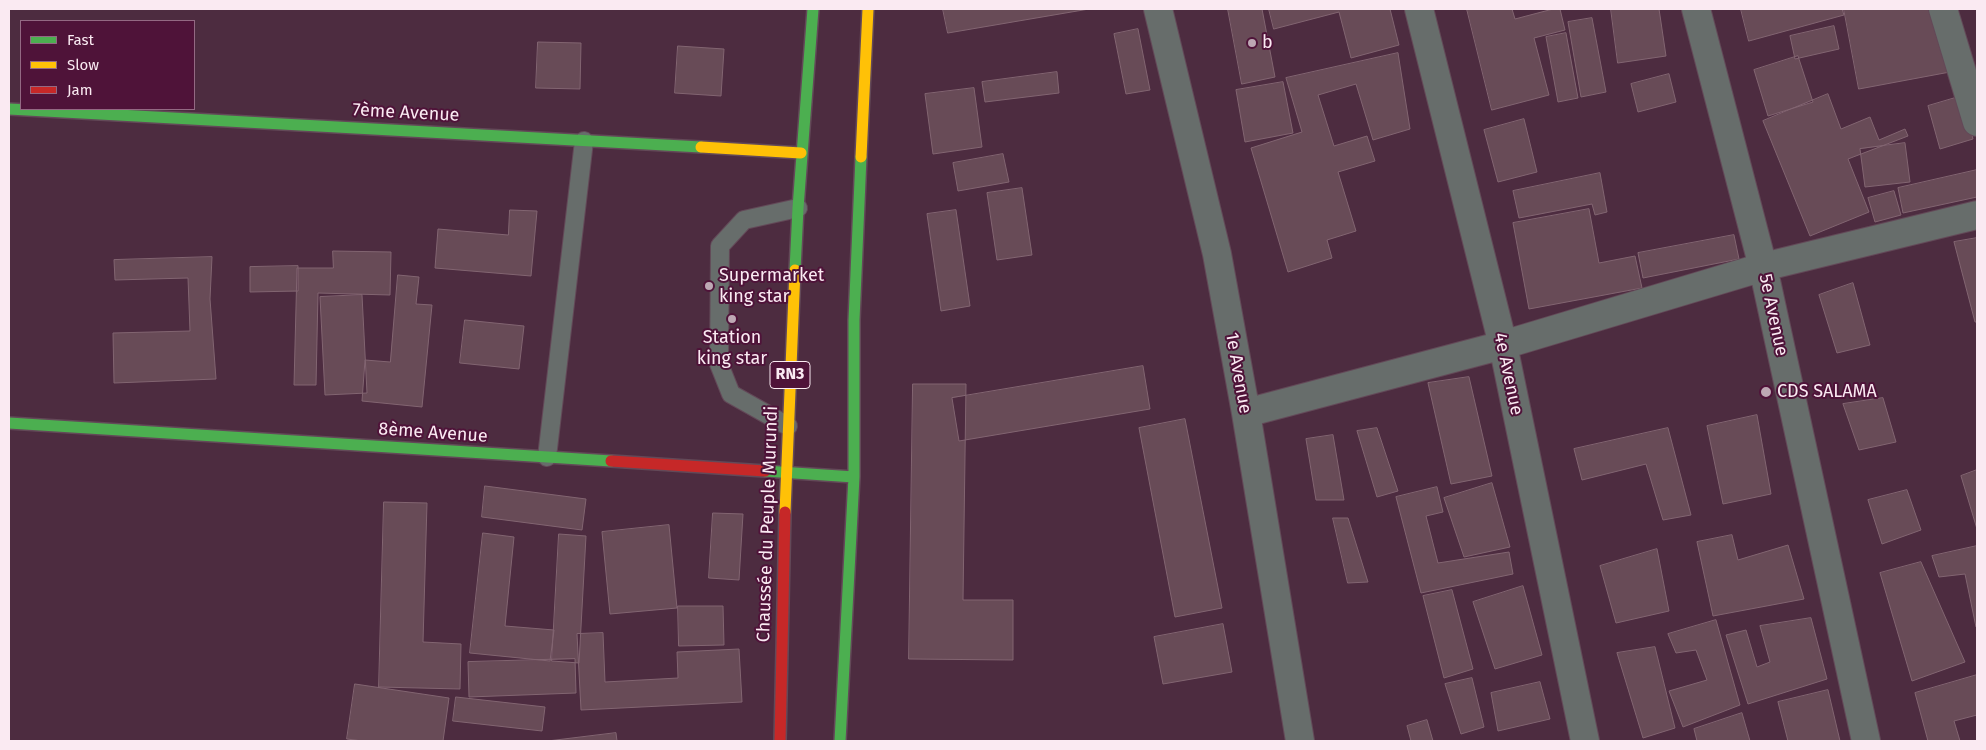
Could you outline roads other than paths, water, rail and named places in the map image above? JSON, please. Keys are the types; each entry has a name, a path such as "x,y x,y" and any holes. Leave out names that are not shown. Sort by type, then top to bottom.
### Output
{"main road":[{"name":"Chaussée du Peuple Murundi","path":"780,741 788,426 801,153 813,9"},
{"path":"840,741 854,477 854,320 868,9"},
{"name":"7ème Avenue","path":"27,110 801,153"},
{"name":"8ème Avenue","path":"9,423 854,477"}],"street":[{"name":"1e Avenue","path":"1158,9 1217,254 1246,412 1300,741"},
{"name":"4e Avenue","path":"1419,9 1503,346 1585,741"},
{"name":"5e Avenue","path":"1696,9 1763,267 1866,741"},
{"path":"1943,9 1977,122"},
{"path":"1246,412 1503,346 1763,267 1977,215"}],"lane":[{"path":"547,457 584,141"},
{"path":"788,426 730,394 719,364 720,246 744,220 798,208"}],"place":[{"name":"b","path":"1252,43"},
{"name":"Supermarket king star","path":"709,286"},
{"name":"Station king star","path":"732,319"},
{"name":"CDS SALAMA","path":"1766,392"}]}
